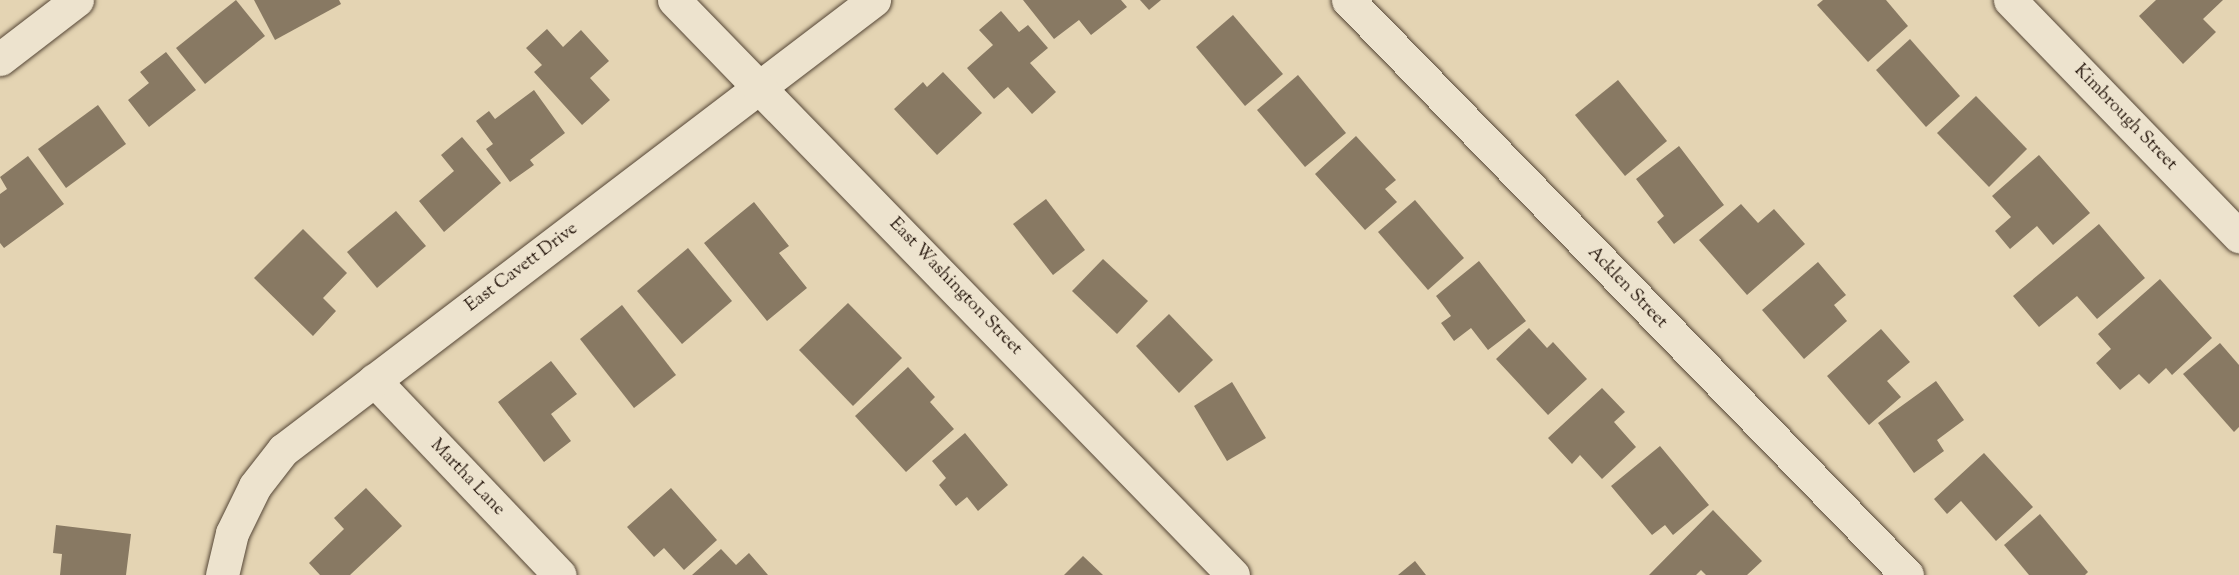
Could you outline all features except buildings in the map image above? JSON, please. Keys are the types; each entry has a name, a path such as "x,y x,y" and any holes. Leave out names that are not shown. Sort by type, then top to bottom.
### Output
{"street":[{"path":"0,59 76,0"},
{"name":"East Washington Street","path":"674,0 1233,575"},
{"name":"East Cavett Drive","path":"222,575 232,533 255,486 283,450 874,0"},
{"name":"Acklen Street","path":"1348,0 1907,575"},
{"name":"Kimbrough Street","path":"2010,0 2239,236"},
{"name":"Martha Lane","path":"374,380 560,575"}]}
